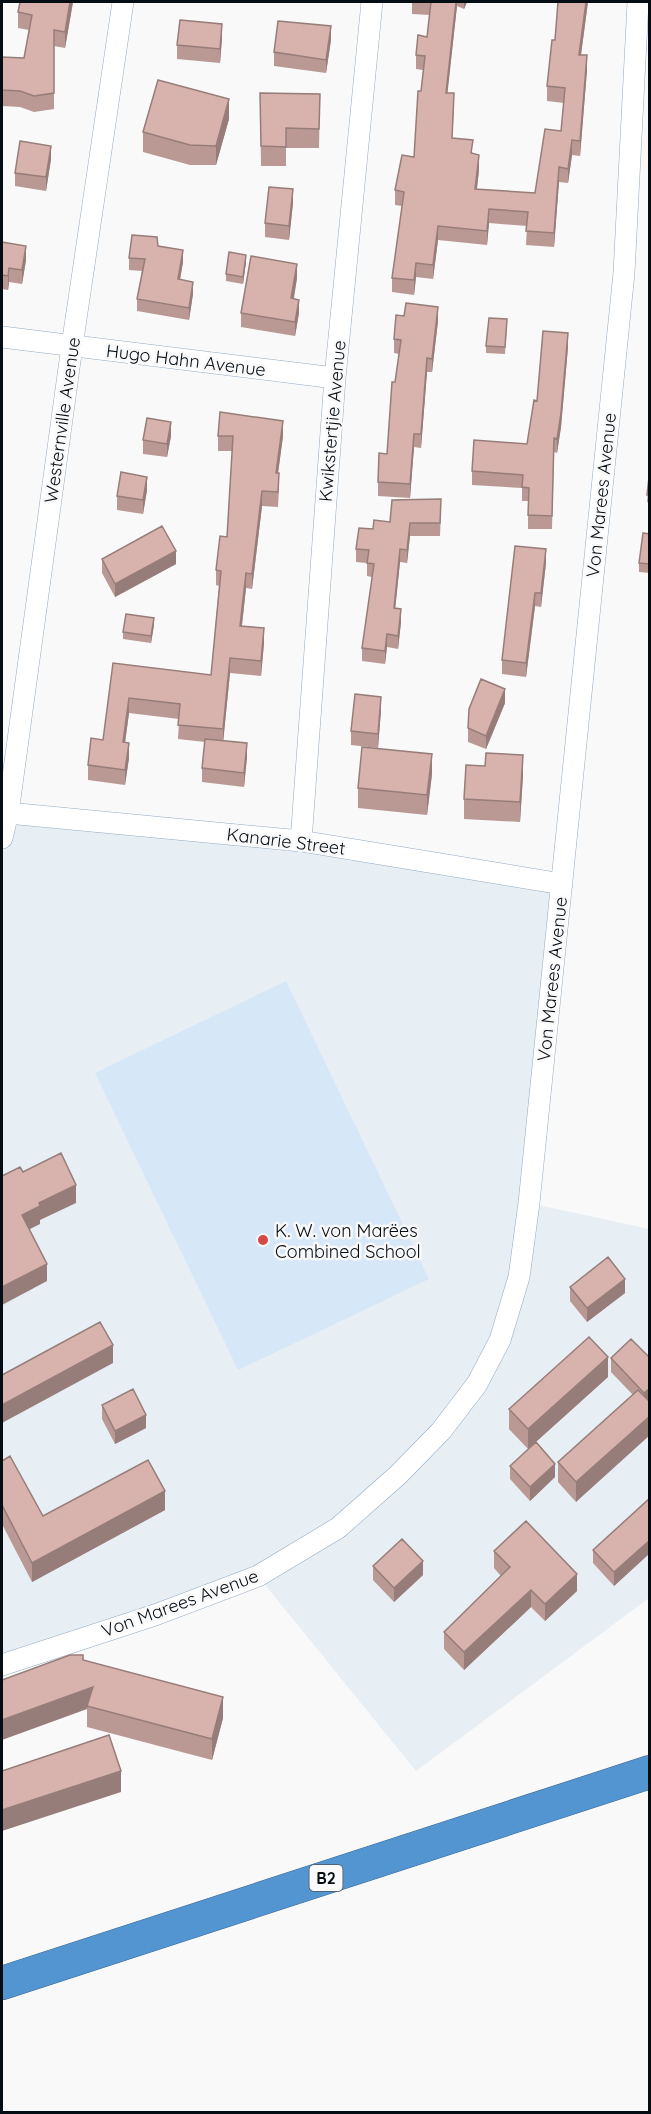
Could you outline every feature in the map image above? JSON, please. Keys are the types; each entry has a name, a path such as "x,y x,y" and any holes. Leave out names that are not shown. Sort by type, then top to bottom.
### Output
{"highway":[{"name":"B2","path":"2,1983 650,1772"}],"street":[{"name":"Westernville Avenue","path":"2,838 8,813 72,346 123,2"},
{"name":"Kwikstertjie Avenue","path":"301,841 335,378 372,2"},
{"name":"Von Marees Avenue","path":"2,1665 155,1615 258,1576 346,1521 441,1431 477,1384 500,1340 519,1277 561,884 624,273 638,2"},
{"name":"Hugo Hahn Avenue","path":"2,337 335,378"},
{"name":"Kanarie Street","path":"8,813 301,841 561,884"}],"shaded area":[{"name":"K. W. von Marëes Combined School","path":"8,813 562,884 529,1203 649,1229 649,1598 416,1771 258,1576 2,1665 2,838"},
{"path":"286,981 429,1279 238,1370 95,1073"}],"building":[{"path":"20,2 70,2 65,32 54,30 54,93 34,96 20,91 2,90 2,57 24,58 32,15 18,12"},
{"path":"431,2 456,2 446,93 454,93 452,138 473,140 471,153 479,155 475,189 535,193 545,129 561,131 565,88 547,86 552,40 555,40 558,2 586,2 579,55 587,55 580,141 572,140 568,169 559,167 554,233 526,231 528,212 489,209 487,231 438,226 433,265 416,263 414,280 392,278 404,192 395,190 402,155 414,157 418,91 421,91 425,56 416,55 418,35 427,37"},
{"path":"180,20 222,24 220,49 177,45"},
{"path":"278,21 331,26 326,60 274,52"},
{"path":"158,80 229,99 216,146 190,145 143,132"},
{"path":"260,93 320,94 319,129 286,128 286,147 261,146"},
{"path":"20,141 51,146 46,177 15,173"},
{"path":"269,187 293,189 289,226 265,223"},
{"path":"132,235 157,237 158,246 183,250 178,279 193,282 189,308 137,299 145,259 129,258"},
{"path":"2,242 26,246 22,270 9,268 8,276 2,275"},
{"path":"229,252 246,255 243,277 226,274"},
{"path":"251,256 297,264 291,298 299,300 295,322 241,313"},
{"path":"406,303 438,307 432,359 427,358 421,434 414,434 410,484 378,482 379,453 387,454 392,382 395,382 401,340 394,339 396,315 404,316"},
{"path":"489,318 507,319 505,347 486,346"},
{"path":"543,331 568,333 561,413 557,439 554,438 552,516 528,515 529,488 522,487 523,475 472,471 474,440 527,444 534,400 537,401"},
{"path":"220,412 283,421 276,473 279,473 278,492 262,491 252,574 246,573 240,626 264,628 261,661 230,658 223,729 178,725 180,704 129,698 123,742 129,743 125,770 88,765 91,738 103,740 113,663 211,675 221,571 216,570 220,536 227,537 233,436 218,436"},
{"path":"147,418 171,422 167,444 143,440"},
{"path":"650,468 650,495 647,495"},
{"path":"121,472 147,477 143,500 117,496"},
{"path":"441,499 440,523 410,523 407,550 400,549 394,608 401,609 398,636 387,634 385,651 362,648 374,564 367,563 369,550 356,549 359,528 373,529 374,520 390,522 392,500"},
{"path":"162,526 176,551 115,584 102,559"},
{"path":"643,533 650,534 650,564 639,563"},
{"path":"515,546 546,549 541,593 535,593 526,663 502,660"},
{"path":"126,614 154,618 151,636 123,632"},
{"path":"481,679 505,689 486,736 468,728 469,709"},
{"path":"355,694 381,697 378,734 351,731"},
{"path":"205,739 247,743 244,773 202,768"},
{"path":"362,747 432,754 427,795 358,788"},
{"path":"486,753 523,755 520,802 464,799 466,765 485,766"},
{"path":"61,1153 76,1185 39,1203 40,1206 22,1215 47,1264 2,1287 2,1176 20,1167 23,1172"},
{"path":"608,1257 625,1279 587,1308 570,1287"},
{"path":"100,1322 113,1345 2,1405 2,1375"},
{"path":"589,1337 608,1357 528,1429 509,1409"},
{"path":"631,1339 650,1358 650,1388 644,1393 611,1358"},
{"path":"133,1389 146,1415 115,1431 102,1405"},
{"path":"638,1390 650,1402 650,1416 576,1482 558,1462"},
{"path":"536,1442 555,1464 530,1487 510,1466"},
{"path":"10,1456 43,1516 148,1460 165,1491 32,1563 2,1505 2,1461"},
{"path":"650,1498 650,1540 614,1572 593,1550"},
{"path":"526,1521 577,1574 545,1604 531,1590 464,1652 444,1632 510,1567 494,1551"},
{"path":"402,1539 423,1561 394,1588 373,1566"},
{"path":"70,1655 83,1655 83,1660 223,1697 212,1739 87,1706 93,1687 2,1720 2,1680"},
{"path":"109,1735 121,1771 2,1810 2,1771"}],"place":[{"name":"K. W. von Marëes Combined School","path":"263,1240"}]}
